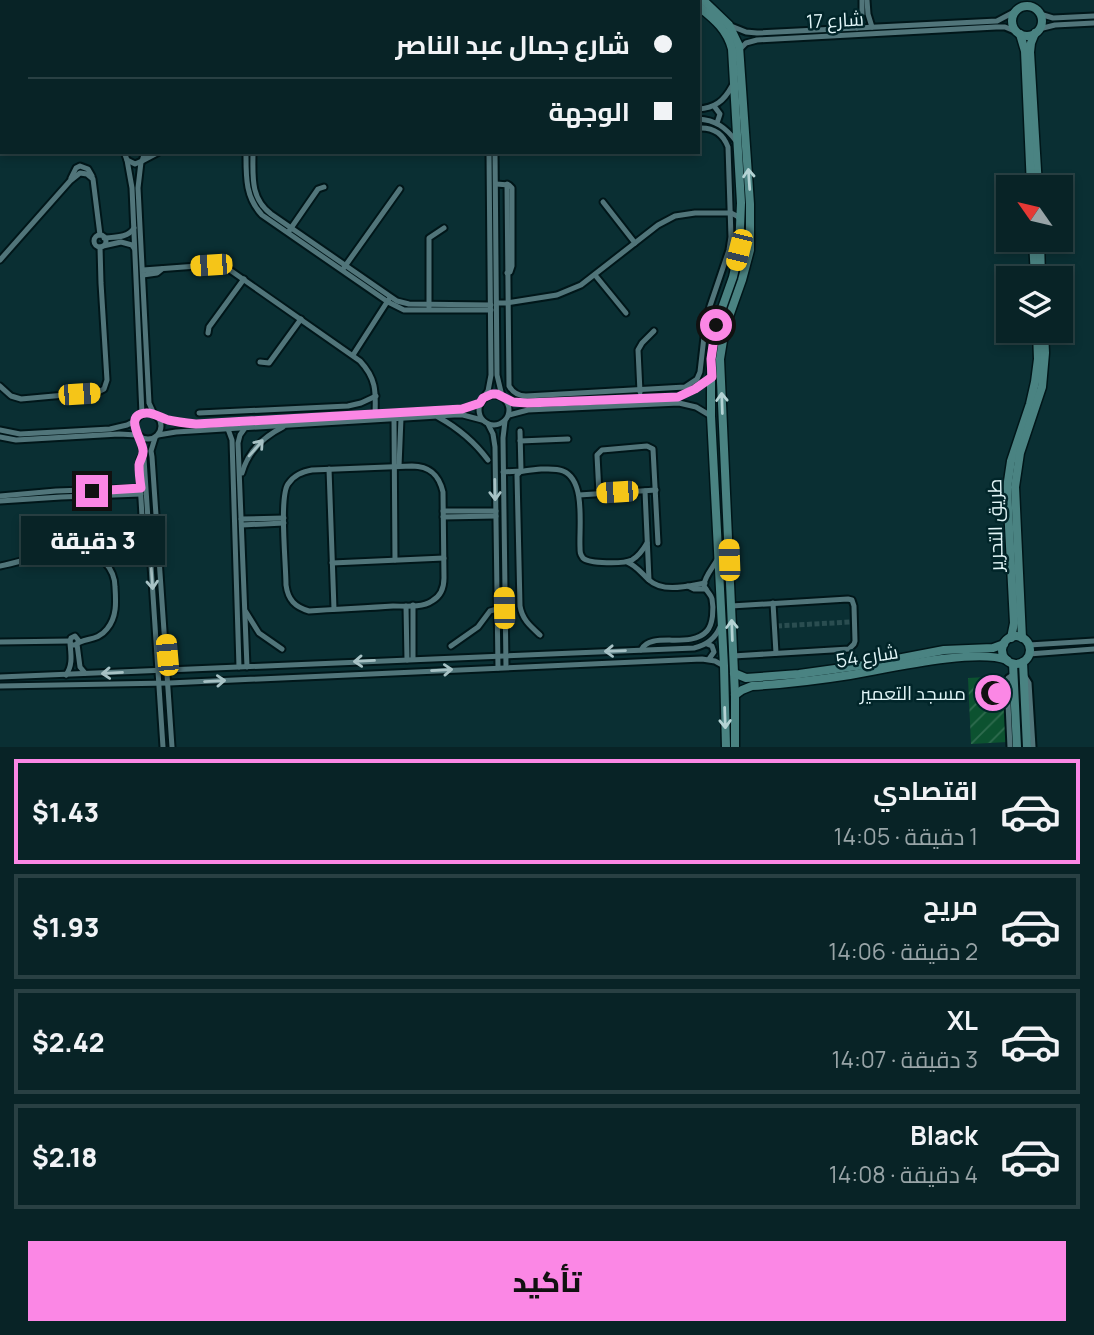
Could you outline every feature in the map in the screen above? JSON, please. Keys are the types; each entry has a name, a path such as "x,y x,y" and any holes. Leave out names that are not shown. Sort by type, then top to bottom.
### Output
{"street":[{"path":"703,0 730,25 740,49 751,227 750,250 722,343 720,359 733,656 738,692"},
{"path":"865,0 872,27"},
{"path":"857,28 865,0"},
{"path":"1030,175 1025,48 1012,24 1012,18 1018,7 1024,6 1034,7 1053,18 1094,16"},
{"name":"شارع 17","path":"730,25 751,33 997,21 1018,7"},
{"path":"1034,7 1041,23 1031,43 1030,52 1037,175"},
{"path":"700,8 722,26 732,49 741,203 739,250 733,277 716,325 711,359 711,416 726,747"},
{"path":"1018,33 1029,36 1055,25 1094,23"},
{"name":"شارع 17","path":"740,49 756,40 996,27 1005,27 1018,33"},
{"path":"751,33 756,40"},
{"path":"700,109 714,106 724,99 734,83"},
{"path":"714,106 720,114 717,124"},
{"path":"700,120 717,124 728,131 737,142"},
{"path":"496,184 507,184 509,386 516,394 526,396 685,387 697,379 710,306 731,237 727,143 716,131 700,128"},
{"path":"144,154 138,188 149,403 161,426 151,451 172,747"},
{"path":"124,155 135,164 155,154"},
{"path":"246,154 250,181"},
{"path":"253,154 249,196 262,215 389,299 428,307 504,307 507,303 557,295 570,291 594,275 658,225 675,216 731,213 741,220"},
{"path":"489,154 497,375 504,398 510,407 503,431 506,667"},
{"path":"495,154 491,384 478,411 494,438 498,668"},
{"path":"124,155 132,178 142,414"},
{"path":"0,260 76,175 88,173 93,179 105,243 102,246 100,283 107,380 104,389 98,392 20,399 11,396 0,386"},
{"path":"289,231 318,189 324,187"},
{"path":"343,268 400,189"},
{"path":"603,202 635,243"},
{"path":"731,213 741,203"},
{"path":"134,228 127,235 96,237 94,242 96,246 127,243 132,245 135,251"},
{"path":"428,307 429,238 444,228"},
{"path":"143,273 211,265 227,268 353,355 368,369 376,396 375,414"},
{"path":"594,275 626,313"},
{"path":"208,334 209,327 244,279"},
{"path":"353,355 389,299"},
{"path":"260,362 269,363 301,319"},
{"path":"640,399 638,351 654,331"},
{"name":"طريق التحرير","path":"1018,674 1014,662 1003,651 1014,623 1007,488 1011,461 1035,382 1037,343"},
{"name":"طريق التحرير","path":"1022,638 1015,487 1020,453 1042,387 1045,343"},
{"path":"0,437 16,440 119,434 150,440 176,432 285,426 375,414 462,409 492,394 527,403 678,397 712,377"},
{"path":"690,392 693,398 690,405"},
{"path":"200,413 348,406 376,396"},
{"path":"0,430 20,434 110,429 128,425 142,414 148,413 176,422 196,424 463,415 496,425 522,411 679,403 690,405 711,416"},
{"path":"437,416 460,430 488,460"},
{"path":"396,560 397,418"},
{"path":"135,421 134,426 144,454 163,747"},
{"path":"240,480 243,468 256,447 274,431 285,426"},
{"path":"242,643 244,609 238,443 245,428"},
{"path":"229,429 232,443 243,667"},
{"path":"520,431 520,606 525,621 540,635"},
{"path":"520,441 568,439"},
{"path":"599,494 597,455 605,449 650,446 654,452 658,543"},
{"path":"144,454 139,463 143,522 148,531"},
{"path":"397,466 421,466 429,469 441,483 444,586 440,594 434,601 426,604 309,611 300,608 292,602 286,585 284,520 285,490 289,482 303,472 397,466"},
{"path":"503,474 553,469 571,476 579,495 581,554 591,562 627,562 639,555 647,543"},
{"path":"329,470 334,609"},
{"path":"715,489 726,489"},
{"path":"579,495 656,490"},
{"path":"0,499 141,491"},
{"path":"645,491 649,580"},
{"path":"716,508 722,504 727,505"},
{"path":"443,514 496,514"},
{"path":"646,517 657,517"},
{"path":"242,522 284,520"},
{"path":"0,642 74,642 96,638 105,632 115,614 115,581 104,561 94,554 83,551 62,552 1,564"},
{"path":"332,563 444,558"},
{"path":"705,586 718,558"},
{"path":"627,562 660,586 705,586"},
{"path":"641,650 649,642 688,640 706,632 712,620 712,599 705,586"},
{"path":"731,606 848,599 853,602 855,641 849,649 733,656"},
{"path":"774,603 776,653"},
{"path":"410,605 410,659"},
{"path":"504,608 520,606"},
{"path":"244,609 259,633 282,649"},
{"path":"451,646 478,627 490,611 497,609"},
{"path":"721,624 716,635 706,644 694,648 3,677 3,686 169,683 709,659 724,666"},
{"path":"497,625 505,625"},
{"path":"1022,638 1029,649"},
{"name":"شارع 54","path":"742,678 823,671 944,650 993,648 1022,638"},
{"path":"157,642 166,640"},
{"path":"1014,662 1029,649 1094,641"},
{"path":"74,642 80,667 86,674"},
{"path":"65,675 71,668 74,642"},
{"path":"706,644 714,649 714,655 709,659"},
{"path":"1029,649 1094,649"},
{"name":"شارع 54","path":"738,692 752,686 813,680 950,659 993,656 1014,662"},
{"path":"734,673 742,678 738,692 735,747"},
{"path":"1010,747 1007,682 1008,678 1018,674"},
{"path":"1017,747 1018,674"},
{"path":"1018,674 1027,747"},
{"path":"1018,674 1029,682 1033,747"}],"green space":[{"path":"1005,676 1008,742 971,744 968,678"}],"tunnel":[{"path":"777,626 851,622"}],"place":[{"name":"مسجد التعمير","path":"993,693"}],"route":[{"path":"92,491 141,488 139,463 144,454 134,426 137,418 145,413 176,422 196,424 462,409 480,403 483,398 492,394 513,402 527,403 678,397 712,377 712,342 716,325"}]}
